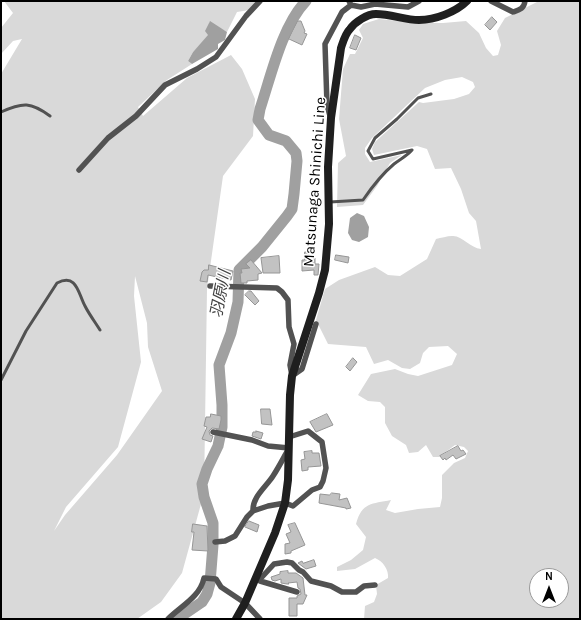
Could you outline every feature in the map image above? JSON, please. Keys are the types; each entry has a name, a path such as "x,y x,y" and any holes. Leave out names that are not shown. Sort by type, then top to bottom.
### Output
{"main road":[{"name":"Matsunaga Shinichi Line","path":"236,619 256,578 275,533 285,503 288,480 290,395 292,376 325,270 329,224 328,167 331,118 341,48 344,38 350,29 362,19 375,14 420,20 446,15 467,1"}],"street":[{"path":"79,170 108,138 136,116 165,85 197,69 216,57 246,16 260,1"},
{"path":"331,118 327,105 325,44 342,12 350,3 361,7 375,4 408,7 419,1"},
{"path":"491,1 513,12 525,6 525,1"},
{"path":"210,286 277,288 282,292 288,300 288,327 294,344 290,365 292,376 302,369 316,324"},
{"path":"215,542 225,541 235,536 247,517 253,511 268,506 285,503 293,506 312,490 320,487 326,468 322,442 308,431 289,437"},
{"path":"213,432 252,440 268,446 289,448 273,477 263,487 253,507 253,511"},
{"path":"256,578 262,577 274,564 287,562 292,563 311,581 331,586 342,592 356,592 364,586 375,585"},
{"path":"168,619 196,595 202,587 204,578 216,579 221,587 245,603 260,619"},
{"path":"256,578 260,581 297,592"}],"lane":[{"path":"329,202 363,200 394,164 412,150 373,159 368,151 375,138 418,98 431,94"},
{"path":"1,112 14,106 24,104 39,108 50,116"},
{"path":"1,380 26,331 57,283 63,280 70,280 76,285 85,306 100,330"}],"shaded area":[{"path":"4,1 257,1 249,10 237,12 227,32 209,22 209,35 193,52 188,61 192,64 167,80 138,107 143,116 187,78 231,55 242,69 255,99 253,136 223,176 207,289 204,493 182,573 161,602 137,619 1,619 1,74 22,39 13,41 1,54 1,28 13,13","holes":["135,276 147,323 148,347 162,391 117,455 65,515 54,531 66,507 118,447 141,362 134,296"]},
{"path":"539,1 580,1 580,619 364,619 365,606 374,602 377,594 376,585 388,578 388,572 385,566 381,561 375,558 355,569 337,571 337,567 351,560 363,550 366,537 356,524 361,512 369,505 391,500 386,510 395,513 440,507 442,498 442,475 454,463 465,458 468,451 464,447 455,445 439,457 433,457 426,445 418,452 409,453 406,445 392,436 385,423 385,407 380,402 368,401 358,395 371,374 395,369 418,376 452,365 457,354 448,346 429,347 423,353 420,363 410,369 402,368 388,360 374,364 366,347 328,344 316,320 325,289 339,280 375,267 388,275 400,276 427,259 436,239 444,237 456,236 481,249 476,221 469,213 461,189 451,168 435,169 427,149 417,146 374,155 372,149 375,142 419,102 423,103 454,99 469,94 475,87 473,82 462,77 445,80 425,88 372,138 365,148 365,154 370,162 402,155 390,163 377,186 363,205 337,207 338,163 346,156 339,119 343,69 350,54 355,54 363,38 359,30 363,24 379,19 418,23 466,21 479,33 486,48 493,56 498,55 501,45 497,31 505,18"},
{"path":"210,21 227,32 225,40 218,44 218,49 192,64 188,61 193,52 208,35 205,31"},
{"path":"357,213 364,216 369,227 368,237 359,242 352,240 348,233 350,218"}],"building":[{"path":"492,17 497,22 490,30 485,25"},
{"path":"298,21 301,21 305,31 304,33 307,34 302,45 289,39"},
{"path":"355,35 361,38 356,50 350,48"},
{"path":"305,252 309,252 309,259 315,258 315,264 319,264 318,275 314,275 314,270 302,271 302,260 304,260"},
{"path":"336,255 349,257 348,263 335,260"},
{"path":"279,256 280,273 263,273 261,258"},
{"path":"251,260 262,273 258,274 258,280 241,283 241,269 250,268 246,264"},
{"path":"209,265 233,271 231,280 208,275 207,282 200,281 202,272 204,270 208,270"},
{"path":"251,291 259,301 255,305 245,295"},
{"path":"353,358 357,362 350,371 346,367"},
{"path":"261,409 270,409 272,425 262,424"},
{"path":"211,414 221,416 221,420 219,429 212,428 209,431 210,435 213,436 211,442 202,439 207,427 204,426 206,417 210,417"},
{"path":"327,414 333,425 316,432 310,422"},
{"path":"256,431 263,433 261,439 252,436 253,432"},
{"path":"458,446 461,451 463,450 466,454 456,459 453,455 446,460 445,458 443,460 440,456"},
{"path":"312,451 312,453 319,453 321,466 308,467 308,470 302,471 301,460 305,459 304,452"},
{"path":"332,493 340,494 339,500 347,498 351,508 346,509 319,503 320,494 329,495"},
{"path":"249,521 259,525 257,532 245,527"},
{"path":"295,523 305,545 291,551 291,553 285,554 285,544 290,543 286,534 291,532 288,525"},
{"path":"193,524 207,526 208,551 192,550 194,532 192,532"},
{"path":"314,560 316,566 306,569 298,563 302,561 303,563"},
{"path":"288,571 288,573 296,573 303,578 305,595 307,595 303,604 297,604 297,616 289,616 289,598 297,598 297,596 301,594 297,582 288,583 289,584 281,583 281,579 275,581 272,580 271,577 280,574 280,572"}],"waterway":[{"name":"羽原川","path":"177,619 202,602 207,594 210,583 213,523 204,497 202,484 207,469 218,446 222,427 219,365 231,333 238,302 239,270 262,247 292,209 297,161 296,153 286,141 269,135 258,120 273,67 284,37 290,24 306,1"}]}
